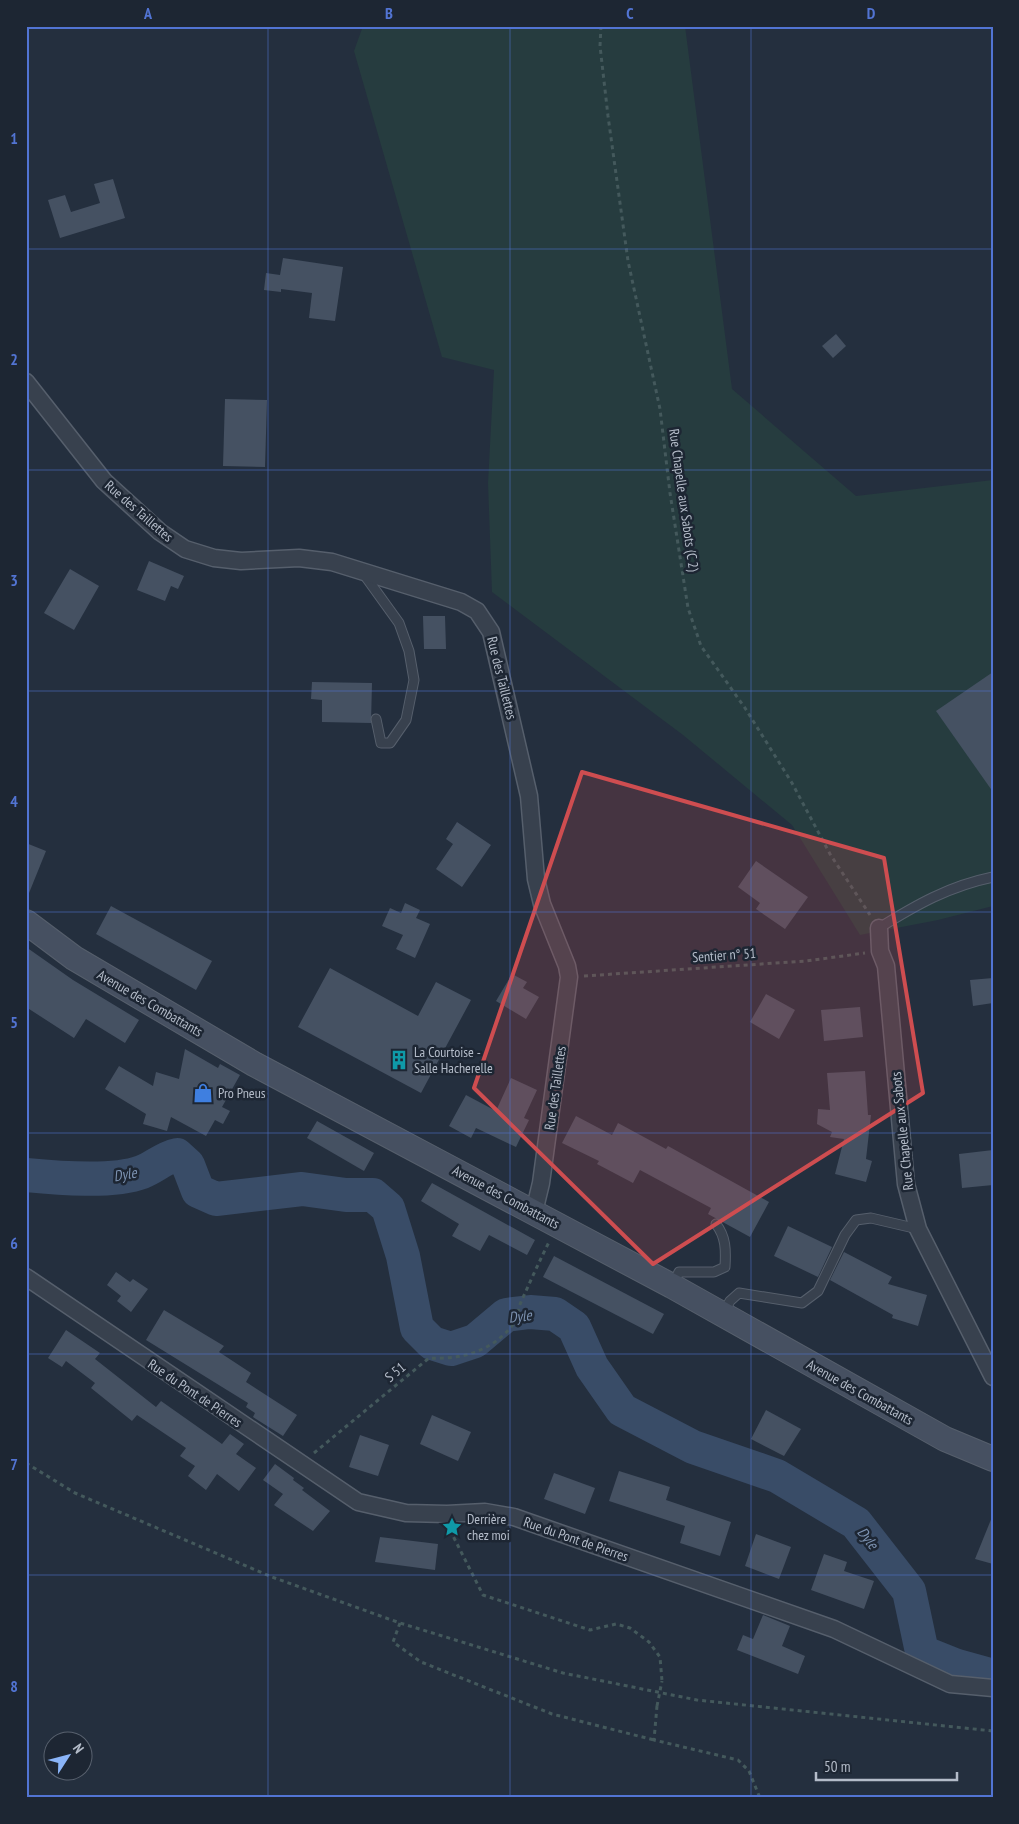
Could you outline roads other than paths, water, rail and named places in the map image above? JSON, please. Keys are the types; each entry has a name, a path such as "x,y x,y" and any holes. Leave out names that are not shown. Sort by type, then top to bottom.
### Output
{"main road":[{"name":"Avenue des Combattants","path":"26,922 74,958 254,1064 672,1286 722,1316 945,1439 993,1459"}],"street":[{"name":"Rue des Taillettes","path":"26,382 104,482 160,532 185,550 214,558 241,560 298,558 332,562 360,569 462,602 477,612 491,632 529,796 536,880 542,904 567,966 569,977 544,1164 534,1212"},
{"name":"Rue Chapelle aux Sabots","path":"879,928 880,952 886,966 906,1184 918,1228 993,1377"},
{"name":"Rue du Pont de Pierres","path":"26,1277 358,1502 406,1513 447,1514 485,1512 514,1518 834,1629 950,1684 993,1688"}],"lane":[{"path":"360,569 399,623 410,651 414,680 406,720 390,743 380,743 376,719"},
{"path":"879,928 922,901 973,881 993,877"},
{"path":"722,1316 730,1301 739,1293 802,1303 818,1290 845,1235 856,1220 871,1218 918,1228"},
{"path":"672,1286 679,1272 714,1272 726,1267 723,1234 716,1224"}],"waterway":[{"name":"Dyle","path":"26,1175 85,1179 116,1178 142,1172 167,1158 177,1155 188,1165 198,1191 216,1199 302,1189 346,1195 373,1195 388,1208 403,1256 417,1328 432,1343 451,1349 475,1341 506,1315 530,1312 555,1314 574,1327 592,1367 622,1410 693,1447 777,1476 856,1523 909,1591 922,1652 957,1666 993,1676"}],"place":[{"name":"La Courtoise - Salle Hacherelle","path":"399,1060"},
{"name":"Pro Pneus","path":"203,1093"},
{"name":"Derrière chez moi","path":"452,1527"}]}
